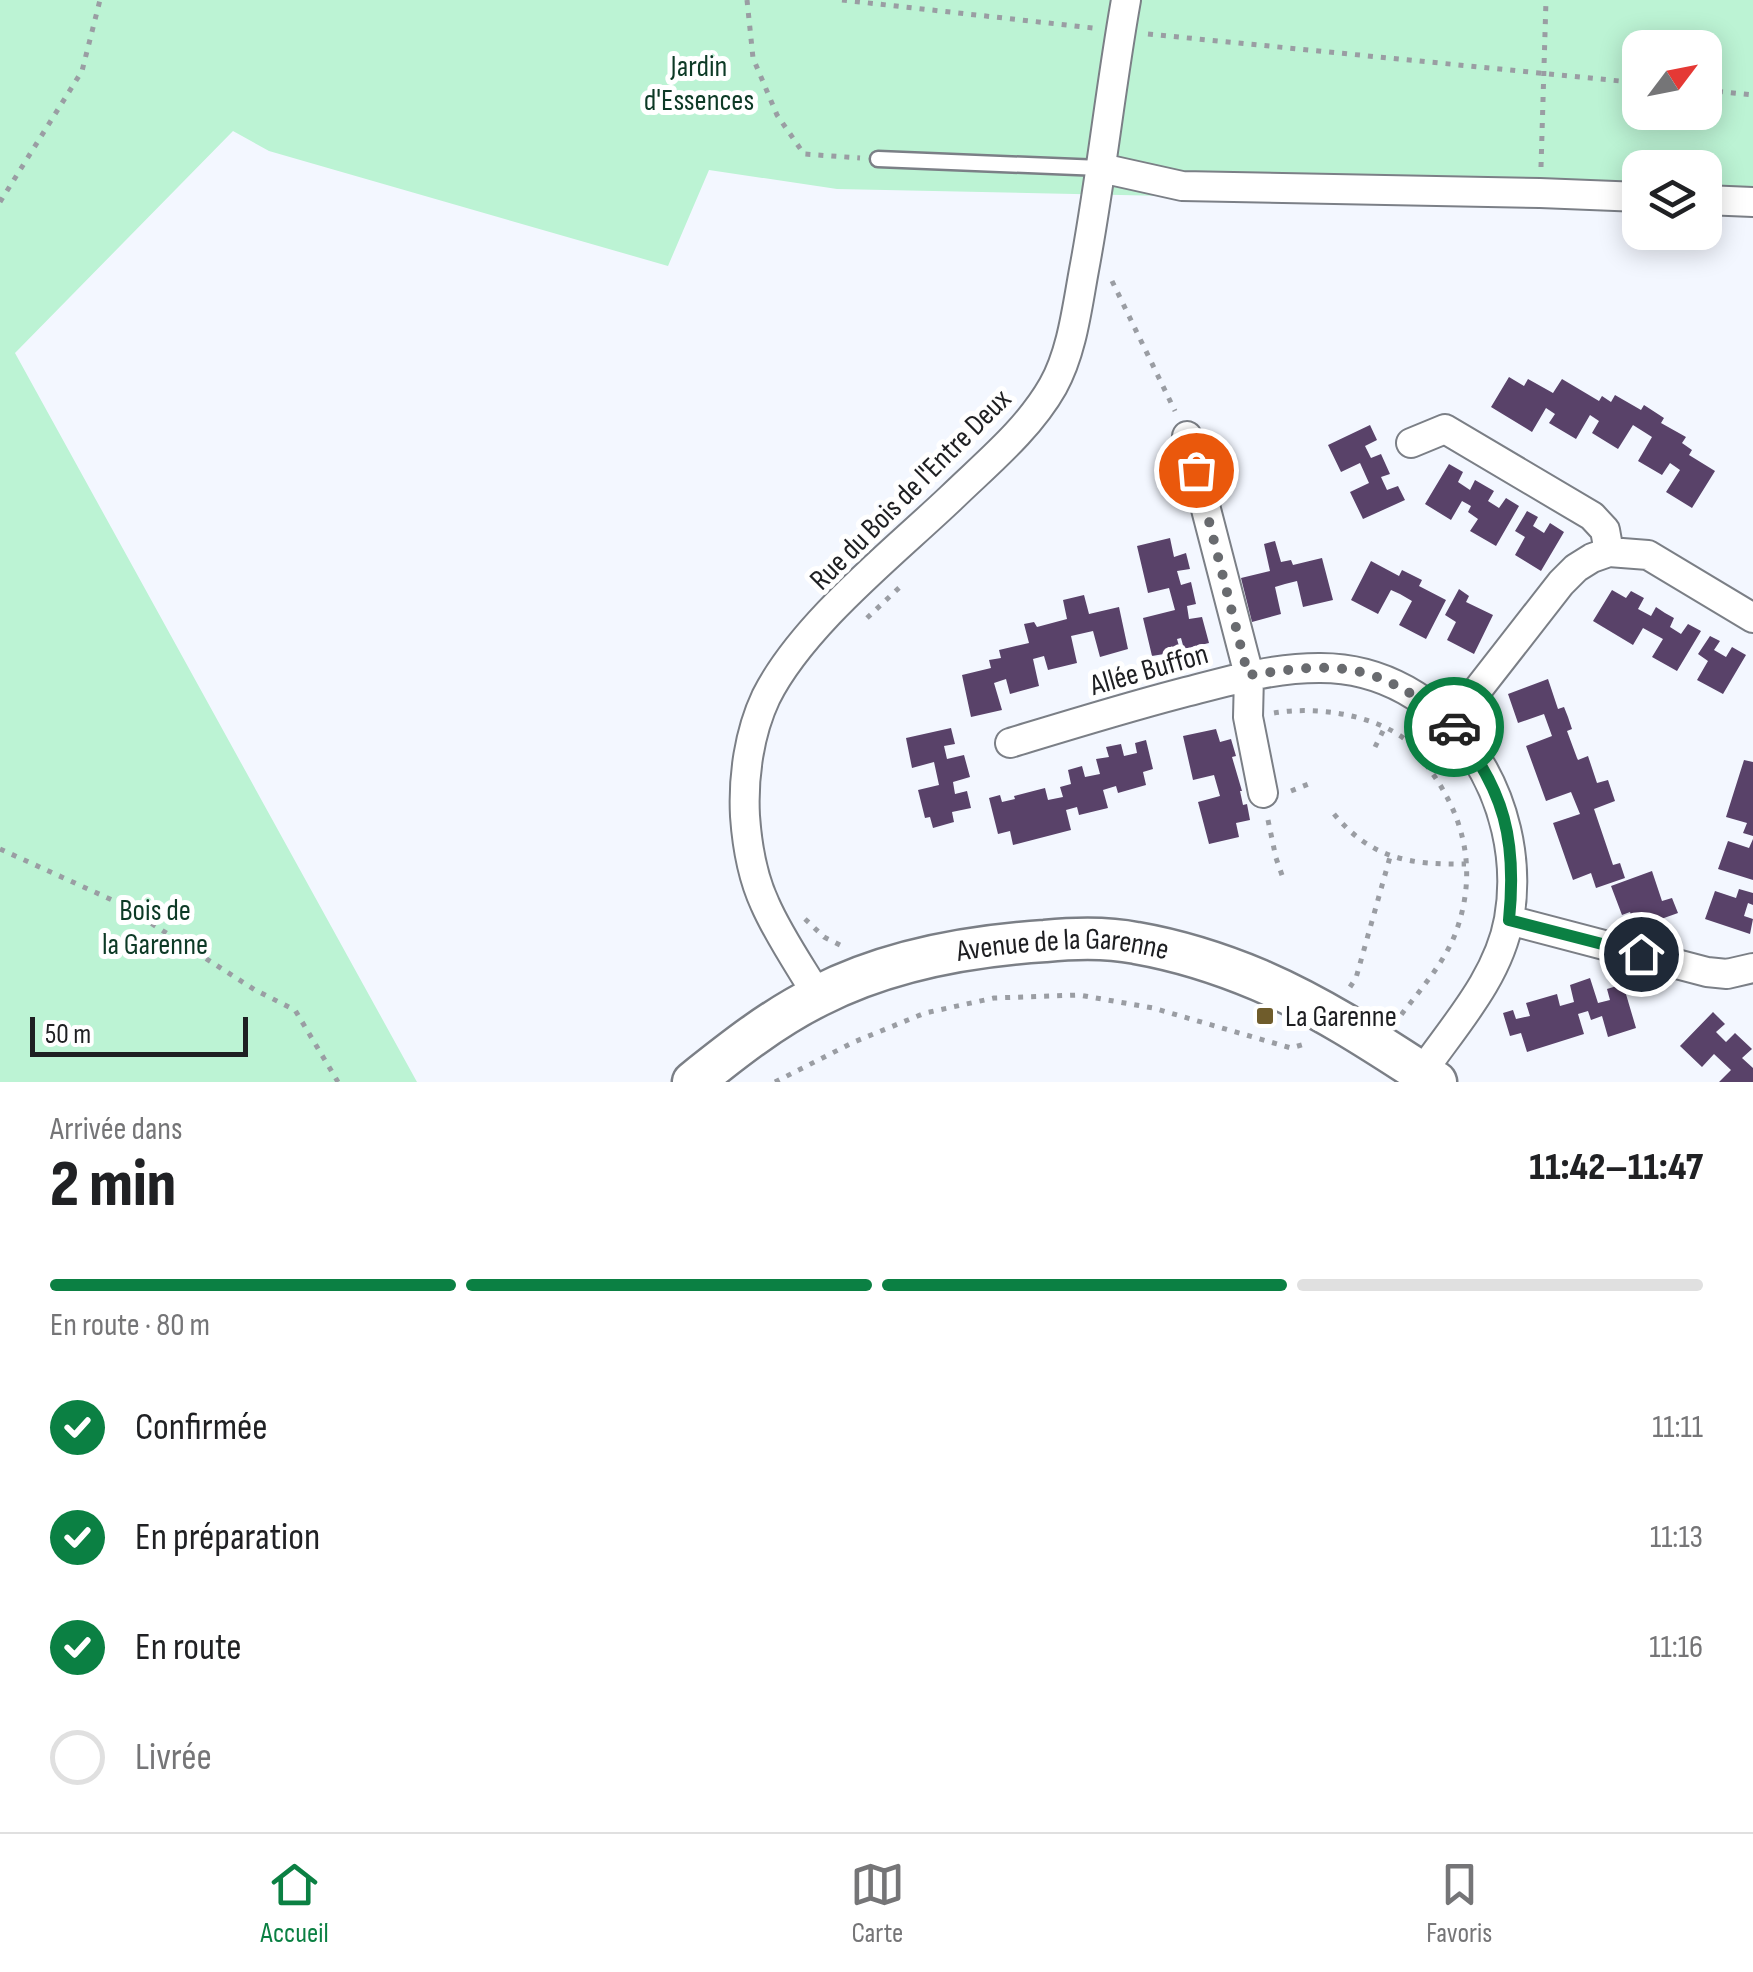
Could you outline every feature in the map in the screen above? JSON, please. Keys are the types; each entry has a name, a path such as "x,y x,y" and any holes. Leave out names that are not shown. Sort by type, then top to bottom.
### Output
{"street":[{"name":"Rue du Bois de l'Entre Deux","path":"818,996 763,902 747,844 744,792 751,745 765,699 827,615 1030,421 1053,386 1065,360 1078,302 1126,0"},
{"path":"1101,168 1182,186 1622,196"},
{"path":"1722,201 1753,202"},
{"path":"1411,444 1444,430 1592,516 1604,530 1609,552"},
{"path":"1187,436 1248,675 1289,669 1352,670 1413,695 1451,724 1472,750 1490,780 1503,814 1513,882 1509,920 1480,990 1424,1079"},
{"path":"1451,724 1561,583 1576,568 1609,552 1648,554 1753,618"},
{"name":"Allée Buffon","path":"1010,744 1248,675 1248,716 1263,793"},
{"path":"1509,920 1707,972 1750,976"},
{"name":"Avenue de la Garenne","path":"694,1082 747,1038 818,996 881,970 963,948 1082,938 1134,942 1255,978 1312,1004 1424,1079"}],"lane":[{"path":"878,159 1101,168"}],"path":[{"path":"0,202 82,71 100,0"},
{"path":"747,0 752,58 777,115 804,154 878,159"},
{"path":"842,0 1622,81"},
{"path":"1540,192 1546,0"},
{"path":"1722,92 1753,95"},
{"path":"1104,288 1108,271 1187,436"},
{"name":"Rue du Bois de l'Entre Deux","path":"866,619 908,579"},
{"path":"1248,716 1327,710 1361,718 1406,740 1445,790 1457,814 1466,842 1466,864 1456,932 1396,1022"},
{"path":"1375,747 1384,729"},
{"path":"1263,793 1283,878"},
{"path":"1334,814 1348,832 1390,856 1421,864 1466,864"},
{"path":"0,849 120,904 255,990 295,1010 338,1082"},
{"path":"1348,991 1356,978 1390,856"},
{"path":"798,905 804,918 824,937 881,970"},
{"path":"776,1082 854,1042 926,1012 994,998 1079,995 1153,1008 1291,1048 1314,1041"}],"green space":[{"name":"Bois de la Garenne","path":"0,0 1753,0 1753,208 1722,207 1722,150 1622,150 1622,206 837,189 709,170 668,266 269,151 233,131 15,353 417,1082 0,1082"}],"building":[{"path":"1509,377 1524,386 1528,379 1553,393 1562,379 1599,401 1602,396 1611,402 1615,395 1641,410 1644,405 1664,418 1661,423 1686,437 1682,443 1692,450 1689,455 1715,471 1692,508 1666,492 1680,470 1670,463 1662,475 1638,461 1652,437 1633,425 1618,449 1592,433 1599,421 1590,415 1576,439 1549,423 1555,414 1546,408 1532,432 1491,407"},
{"path":"1370,425 1377,440 1365,446 1371,458 1381,454 1390,474 1381,477 1387,490 1398,486 1405,500 1363,519 1350,492 1369,483 1360,463 1341,472 1328,445"},
{"path":"1449,464 1463,472 1458,482 1470,490 1475,480 1494,491 1488,501 1499,508 1506,498 1519,506 1496,546 1470,531 1478,519 1468,512 1471,506 1462,501 1451,520 1425,504"},
{"path":"1527,511 1538,517 1533,526 1544,533 1550,523 1564,532 1541,571 1515,555 1525,537 1515,531"},
{"path":"1170,538 1174,557 1186,553 1190,569 1177,571 1181,585 1191,582 1196,604 1187,606 1189,619 1202,617 1209,643 1184,649 1181,638 1177,639 1176,652 1152,656 1143,618 1175,610 1169,588 1148,593 1137,546"},
{"path":"1275,541 1281,562 1291,560 1293,565 1322,558 1333,600 1303,607 1297,581 1285,584 1275,587 1281,614 1252,622 1241,578 1270,571 1264,544"},
{"path":"1371,561 1399,576 1402,570 1422,580 1419,586 1446,600 1426,639 1399,625 1412,601 1400,594 1391,590 1378,614 1351,600"},
{"path":"1459,589 1469,596 1466,602 1493,615 1474,654 1447,640 1456,622 1445,615"},
{"path":"1612,590 1626,598 1631,591 1644,598 1638,609 1651,616 1656,607 1674,618 1670,627 1681,634 1688,624 1701,631 1677,671 1652,657 1663,639 1643,628 1633,645 1593,621"},
{"path":"1084,595 1089,614 1119,607 1128,649 1100,657 1093,631 1071,636 1077,663 1048,670 1044,656 1033,659 1039,686 1010,694 1006,679 994,683 1002,710 971,717 962,675 991,668 989,660 1001,658 999,650 1029,643 1024,624 1034,622 1037,627 1067,619 1063,600"},
{"path":"1710,636 1720,641 1714,650 1726,657 1732,647 1746,655 1723,694 1697,680 1708,661 1698,654"},
{"path":"1548,679 1558,709 1564,707 1568,717 1572,729 1567,731 1578,760 1588,756 1597,783 1608,780 1615,801 1594,809 1613,865 1620,863 1625,878 1596,888 1591,873 1573,880 1553,823 1580,814 1571,792 1546,801 1526,746 1552,736 1544,714 1518,723 1508,694"},
{"path":"951,728 955,744 944,746 947,759 964,755 970,777 953,782 955,794 967,791 971,808 952,812 954,822 933,828 930,817 925,818 918,790 939,785 934,762 912,768 906,738"},
{"path":"1216,729 1220,742 1231,739 1243,805 1247,804 1250,820 1236,823 1239,837 1209,844 1198,802 1220,796 1214,775 1193,780 1183,736"},
{"path":"1146,740 1153,769 1143,772 1146,785 1118,793 1116,786 1103,790 1108,808 1079,815 1077,807 1066,810 1071,830 1013,845 1010,831 998,834 989,798 1000,795 1002,802 1045,788 1048,800 1063,797 1060,787 1071,784 1068,770 1082,766 1085,777 1100,774 1096,759 1109,757 1106,747 1121,744 1124,756 1137,753 1135,743"},
{"path":"1744,760 1753,762 1753,836 1743,833 1747,823 1726,817"},
{"path":"1753,839 1753,880 1718,869 1728,841 1749,848"},
{"path":"1652,871 1662,901 1672,898 1678,913 1636,928 1630,912 1622,915 1611,886"},
{"path":"1739,889 1753,893 1753,905 1748,903 1744,916 1753,919 1750,934 1705,919 1715,891 1736,898"},
{"path":"1590,978 1598,1003 1610,1000 1607,989 1623,984 1636,1028 1608,1037 1602,1016 1591,1020 1588,1011 1578,1014 1584,1034 1527,1052 1521,1033 1510,1036 1503,1013 1513,1010 1516,1019 1530,1016 1526,1003 1557,994 1560,1006 1574,1002 1570,985"},
{"path":"1713,1012 1725,1024 1716,1032 1726,1042 1735,1033 1752,1049 1742,1058 1753,1068 1753,1082 1719,1082 1731,1070 1714,1054 1702,1067 1680,1046"}],"way so far":[{"path":"1196,470 1248,675 1289,669 1352,670 1413,695 1454,727"}],"place":[{"name":"La Garenne","path":"1265,1016"}],"route":[{"path":"1454,727 1490,780 1503,814 1513,882 1509,920 1641,954"}],"park label":[{"name":"Jardin d'Essences","path":"699,83"}]}
